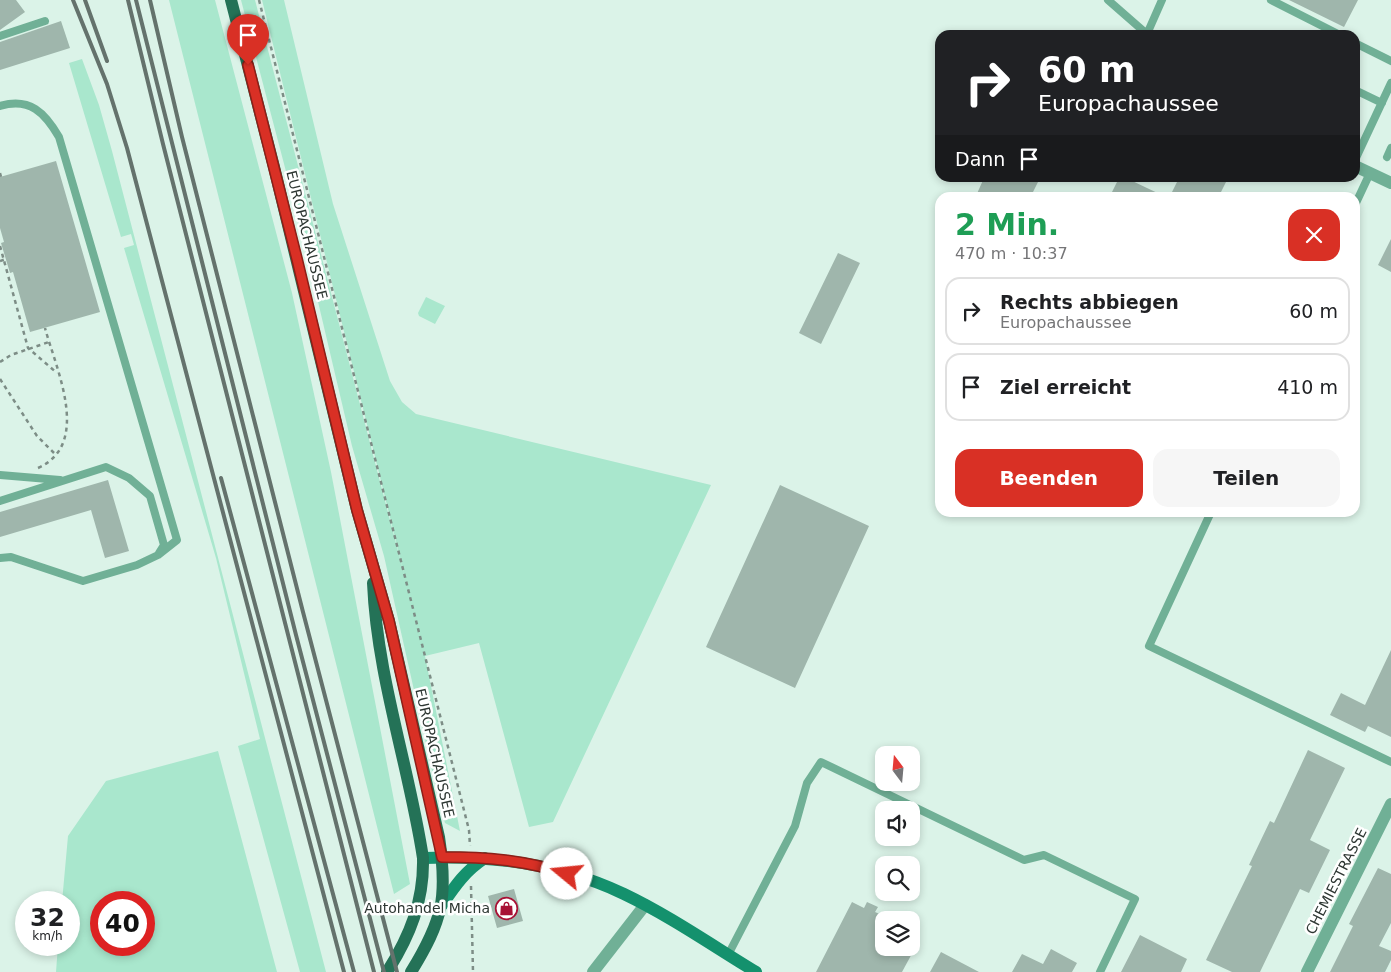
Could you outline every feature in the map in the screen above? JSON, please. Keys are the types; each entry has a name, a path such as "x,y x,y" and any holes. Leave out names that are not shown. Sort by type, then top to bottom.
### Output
{"main road":[{"name":"EUROPACHAUSSEE","path":"231,0 372,566 389,621 442,857 444,888 442,905 432,935 411,972"},
{"name":"EUROPACHAUSSEE","path":"372,566 374,603 383,668 423,858 424,874 420,903 408,934 387,972"}],"street":[{"path":"1360,168 1391,183"},
{"name":"CHEMIESTRASSE","path":"1307,972 1391,804"},
{"path":"423,858 442,857 471,862 485,858 549,868 603,885 645,906 756,972"},
{"path":"442,905 471,862"},
{"path":"593,972 645,906"}],"lane":[{"path":"1108,0 1142,30"},
{"path":"1149,30 1162,0"},
{"path":"1271,0 1330,30"},
{"path":"0,36 45,21"},
{"path":"1360,45 1391,61"},
{"path":"1360,149 1391,83"},
{"path":"1360,92 1382,102"},
{"path":"0,106 9,103 34,106 49,120 59,137 178,540 158,555 138,565 84,581 11,557 0,558"},
{"path":"1387,157 1391,148"},
{"path":"1360,194 1370,173"},
{"path":"0,501 106,467 129,478 150,496 164,545 158,555"},
{"path":"0,475 64,480"},
{"path":"1209,517 1149,646 1391,762"},
{"path":"728,955 795,826 807,783 821,762 1024,860 1044,855 1136,899 1100,972"}],"path":[{"path":"259,0 469,830 473,972"},
{"path":"0,246 28,348 58,374"},
{"path":"33,470 46,464 56,455 65,440 68,425 64,395 45,328"},
{"path":"0,362 11,354 49,342"},
{"path":"0,379 36,436 56,455"}],"green space":[{"path":"169,0 215,0 292,293 331,472 410,884 394,894"},
{"path":"241,0 255,0 405,578 262,0 284,0 333,204 390,381 402,402 416,414 711,485 553,822 529,827 479,643 425,656 460,831 445,823 384,556 352,446 299,221"},
{"path":"82,59 99,105 112,151 326,972 300,972 238,746 260,739 216,558 124,248 134,245 131,234 121,237 69,63"},
{"path":"426,297 445,306 435,324 419,316 418,313"},
{"path":"218,751 277,972 56,972 57,956 80,956 80,891 63,891 68,836 106,781"}],"building":[{"path":"0,0 16,0 25,12 0,30"},
{"path":"1289,0 1358,0 1344,27"},
{"path":"61,21 70,48 0,70 0,42"},
{"path":"56,161 100,312 30,332 13,272 10,273 1,243 4,242 0,228 0,177"},
{"path":"982,182 1038,182 1033,192 978,192"},
{"path":"1117,182 1134,182 1155,192 1112,192"},
{"path":"1177,182 1226,182 1221,192 1172,192"},
{"path":"1391,239 1391,272 1378,265"},
{"path":"838,253 860,263 821,344 799,333"},
{"path":"108,480 129,551 105,558 91,510 0,537 0,512"},
{"path":"780,485 869,526 795,688 706,647"},
{"path":"1391,650 1391,737 1368,726 1365,732 1330,715 1341,693 1365,705"},
{"path":"1308,750 1345,768 1310,840 1330,850 1309,893 1300,889 1260,972 1232,972 1206,960 1252,866 1249,865 1270,821 1274,823"},
{"path":"1378,868 1391,874 1391,923 1379,946 1391,951 1391,960 1385,972 1330,972 1353,926 1349,924"},
{"name":"Autohandel Micha","path":"514,889 523,921 497,928 488,896"},
{"path":"852,902 864,908 867,902 878,907 875,911 875,956 911,956 902,972 816,972"},
{"path":"1140,935 1187,959 1181,972 1121,972"},
{"path":"1051,949 1077,963 1072,972 1012,972 1022,954 1043,964"},
{"path":"941,952 979,972 930,972"}],"railway":[{"path":"73,0 107,84 127,148 344,972"},
{"path":"85,0 107,61"},
{"path":"128,0 374,972"},
{"path":"136,0 296,635 384,972"},
{"path":"150,0 182,137 397,972"},
{"path":"221,478 354,972"}],"place":[{"name":"Autohandel Micha","path":"506,908"}],"route":[{"path":"248,65 311,314 357,510 389,621 442,857 513,861 549,868 567,874"}]}
